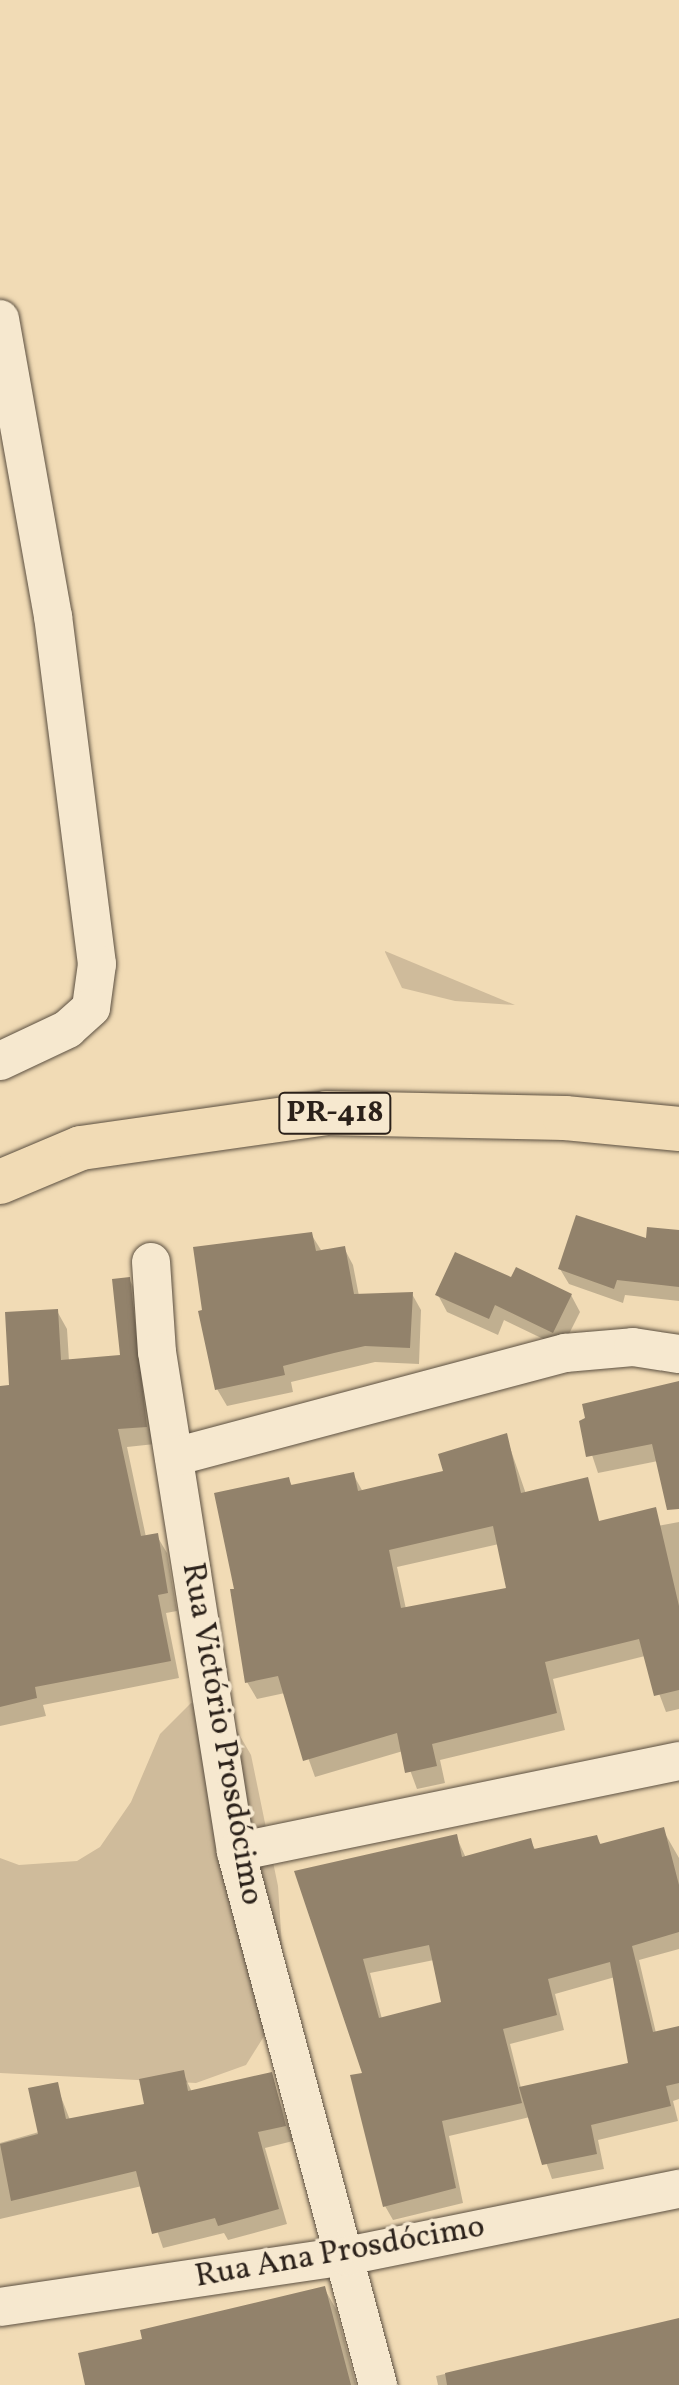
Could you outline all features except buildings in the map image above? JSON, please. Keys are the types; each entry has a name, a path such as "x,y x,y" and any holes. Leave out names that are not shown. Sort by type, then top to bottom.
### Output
{"highway":[{"name":"PR-418","path":"0,1182 81,1148 326,1113 565,1118 679,1129"}],"street":[{"path":"0,319 53,616 97,964 91,1008 68,1029 0,1061"},
{"name":"Rua Victório Prosdócimo","path":"151,1262 157,1352 236,1852 378,2385"},
{"path":"174,1457 565,1353 633,1347 679,1354"},
{"path":"236,1852 679,1761"},
{"name":"Rua Ana Prosdócimo","path":"0,2307 346,2256 679,2189"}],"shaded area":[{"path":"385,951 515,1005 455,1001 402,988"},
{"path":"191,1703 225,1710 251,1755 278,1886 283,1962 276,2017 246,2065 196,2083 0,2073 0,1858 19,1865 77,1861 100,1847 131,1802 160,1734"}]}
